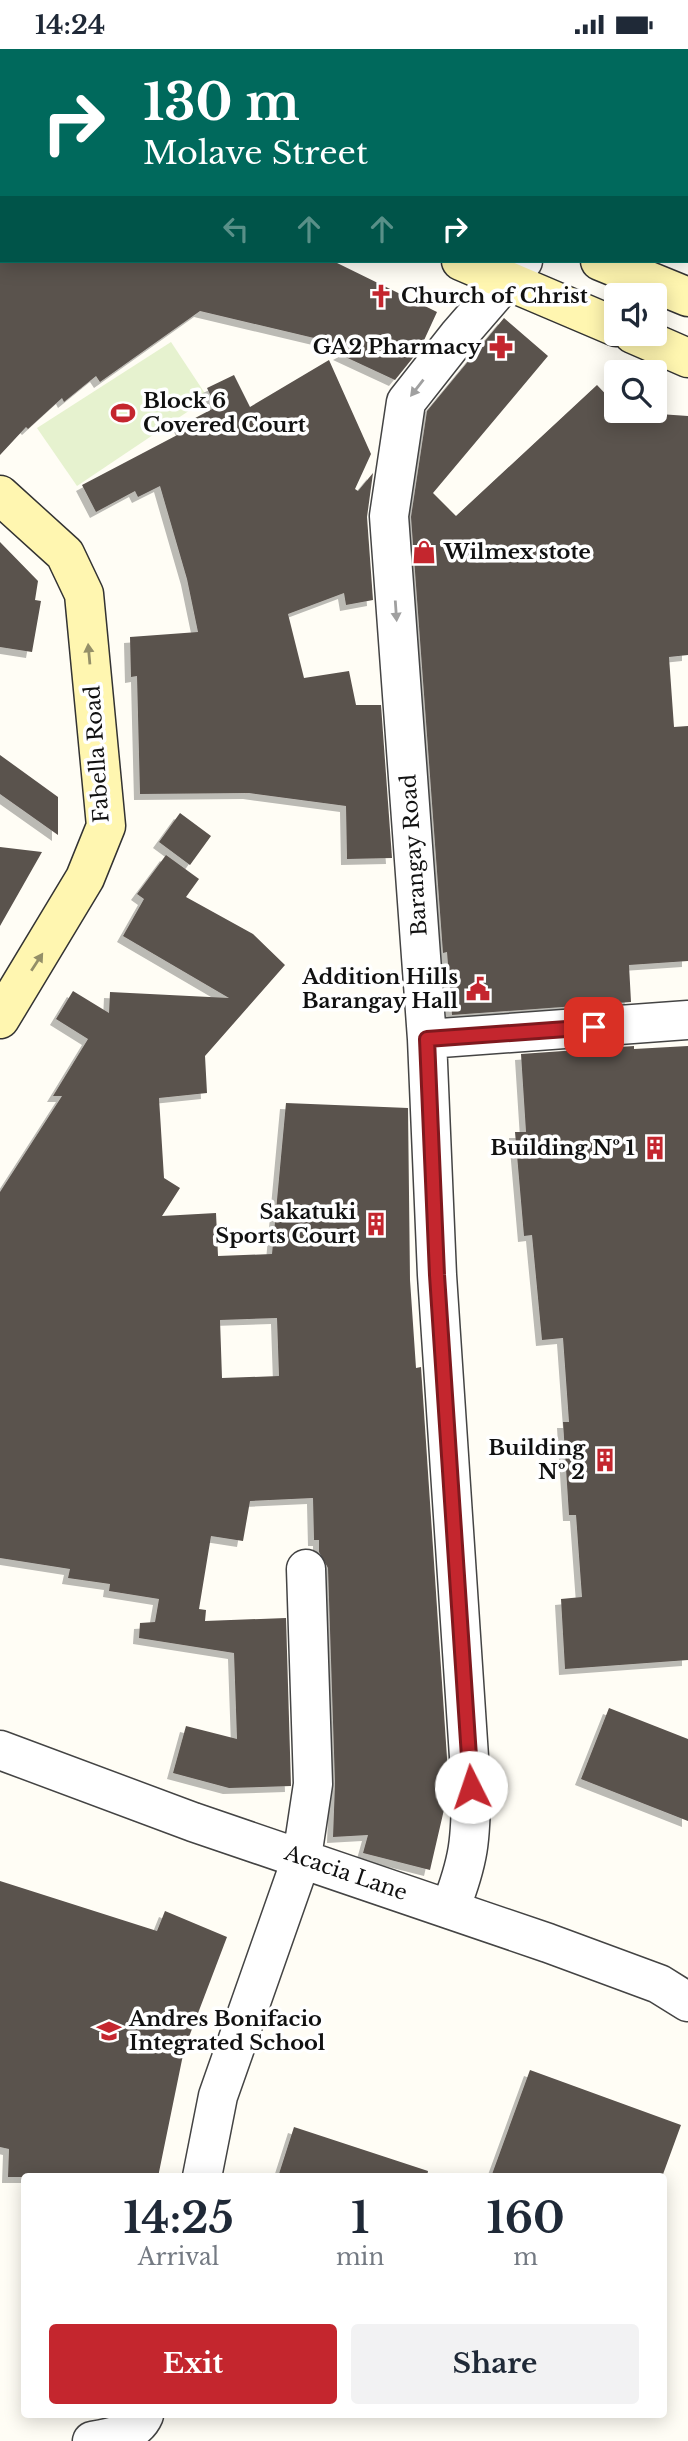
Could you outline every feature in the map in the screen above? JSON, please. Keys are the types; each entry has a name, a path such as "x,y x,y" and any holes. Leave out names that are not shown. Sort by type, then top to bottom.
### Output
{"street":[{"path":"473,263 515,270 604,320"},
{"path":"605,263 688,297"},
{"name":"Barangay Road","path":"450,1909 468,1864 471,1787 437,1275 427,1039 389,516 406,403 458,336 515,270"},
{"path":"660,346 688,358"},
{"name":"Fabella Road","path":"0,495 65,554 84,594 106,826 85,878 0,1019"},
{"path":"427,1039 688,1020"},
{"path":"203,2173 218,2096 302,1857 313,1784 306,1569"},
{"name":"Acacia Lane","path":"0,1750 193,1822 302,1857 659,1984 688,2002"},
{"path":"92,2441 118,2436 143,2418"}],"green space":[{"name":"Block 6 Covered Court","path":"171,342 208,398 77,486 37,428"}],"building":[{"path":"0,263 337,263 437,312 420,349 395,380 339,354 352,347 200,311 100,382 96,376 64,402 62,398 28,429 26,427 0,455"},
{"path":"504,318 548,356 433,493 456,516 597,385 604,392 604,423 667,423 667,415 688,416 688,655 669,657 674,727 688,726 688,961 629,965 631,1002 452,1015 447,952 443,953 411,517 427,411"},
{"path":"329,360 371,454 355,489 358,491 373,473 367,517 373,600 346,605 344,593 288,614 304,678 349,671 356,705 381,705 392,858 347,859 346,806 249,793 140,794 137,676 131,677 130,637 198,632 187,579 160,486 138,497 135,491 96,512 82,485 183,432 180,426 216,407 207,388 234,375 250,407"},
{"path":"0,542 38,581 35,600 41,601 32,652 0,647"},
{"path":"0,755 58,797 58,835 0,794"},
{"path":"180,813 211,836 190,865 159,842"},
{"path":"0,847 42,852 0,926"},
{"path":"166,855 199,879 186,897 253,934 285,965 205,1056 207,1093 159,1098 164,1178 180,1188 162,1216 216,1213 218,1256 272,1254 286,1103 408,1108 410,1280 416,1368 421,1367 449,1788 430,1870 363,1853 368,1835 333,1837 335,1783 328,1568 319,1552 319,1540 314,1540 313,1498 250,1501 243,1541 211,1536 199,1609 206,1610 205,1621 286,1618 291,1786 229,1788 173,1773 186,1726 237,1739 234,1653 139,1638 140,1623 155,1622 159,1599 109,1591 110,1584 68,1578 70,1569 0,1558 0,1192 62,1096 53,1096 88,1039 56,1019 73,991 109,1013 110,992 229,998 123,936 144,899 137,894","holes":["277,1318 279,1376 222,1378 220,1320"]},
{"path":"634,1046 634,1049 688,1046 688,1660 565,1669 561,1599 582,1597 576,1515 569,1515 563,1422 569,1422 563,1338 542,1340 532,1235 524,1236 515,1132 526,1132 521,1054"},
{"path":"609,1708 688,1739 688,1821 581,1779"},
{"name":"Andres Bonifacio Integrated School","path":"0,1881 157,1931 165,1911 227,1937 184,2050 159,2173 21,2173 21,2177 8,2177 9,2149 0,2147"},
{"path":"530,2070 681,2125 663,2173 492,2173"},
{"path":"294,2127 428,2171 428,2173 279,2173"}],"place":[{"name":"Church of Christ","path":"381,296"},
{"name":"GA2 Pharmacy","path":"501,347"},
{"name":"Block 6 Covered Court","path":"123,413"},
{"name":"Wilmex stote","path":"424,552"},
{"name":"Addition Hills Barangay Hall","path":"478,989"},
{"name":"Building № 1","path":"655,1148"},
{"name":"Sakatuki Sports Court","path":"376,1224"},
{"name":"Building № 2","path":"605,1460"},
{"name":"Andres Bonifacio Integrated School","path":"109,2031"}],"route":[{"path":"471,1787 437,1275 427,1039 594,1027"}]}
